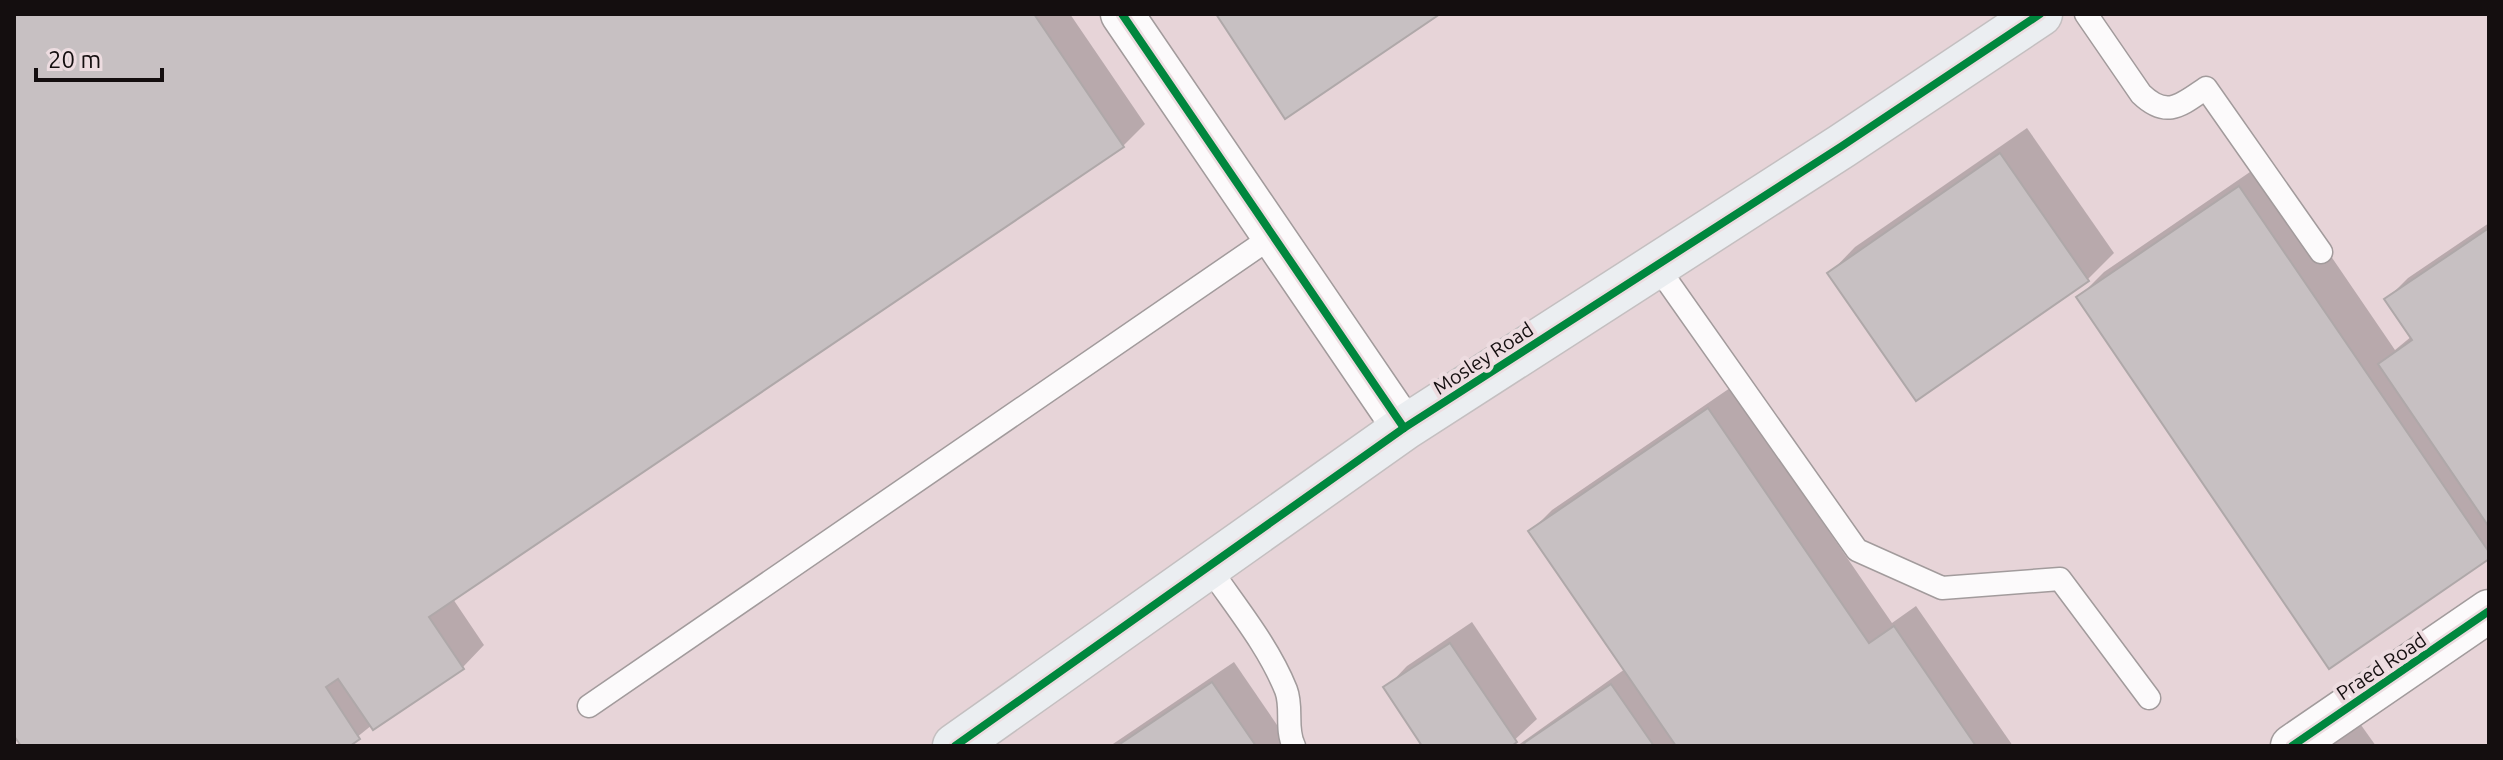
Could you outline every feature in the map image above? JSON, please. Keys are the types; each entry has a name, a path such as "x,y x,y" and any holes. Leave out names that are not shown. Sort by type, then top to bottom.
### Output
{"main road":[{"name":"Mosley Road","path":"955,746 1404,428 1842,146 2040,14"}],"street":[{"path":"1122,14 1404,428"},
{"name":"Praed Road","path":"2292,746 2489,611"}],"lane":[{"path":"2086,14 2150,103 2173,108 2206,88 2321,252"},
{"path":"589,706 1273,236"},
{"path":"1656,265 1857,550 1942,588 2060,579 2149,698"},
{"path":"1208,566 1262,645 1287,693 1290,739 1294,746"}],"shaded area":[{"path":"14,14 2489,14 2489,746 14,746"}],"building":[{"path":"14,14 1034,14 1124,147 429,617 464,669 373,730 338,679 326,687 360,739 350,746 21,746 14,736"},
{"path":"1216,14 1440,14 1285,119"},
{"path":"2000,153 2089,281 1916,401 1827,273"},
{"path":"2239,186 2489,552 2489,559 2329,669 2076,297"},
{"path":"2489,228 2489,527 2378,364 2412,340 2384,299"},
{"path":"1708,408 1869,643 1894,626 1976,746 1676,746 1528,531"},
{"path":"1450,643 1517,742 1512,746 1422,746 1383,687"},
{"path":"1212,682 1256,746 1117,746"},
{"path":"1611,684 1654,746 1526,746 1524,743"}],"cycle path":[{"path":"1122,14 1404,428"},
{"path":"955,746 1404,428 1842,146 2040,14"},
{"path":"2292,746 2489,611"}]}
